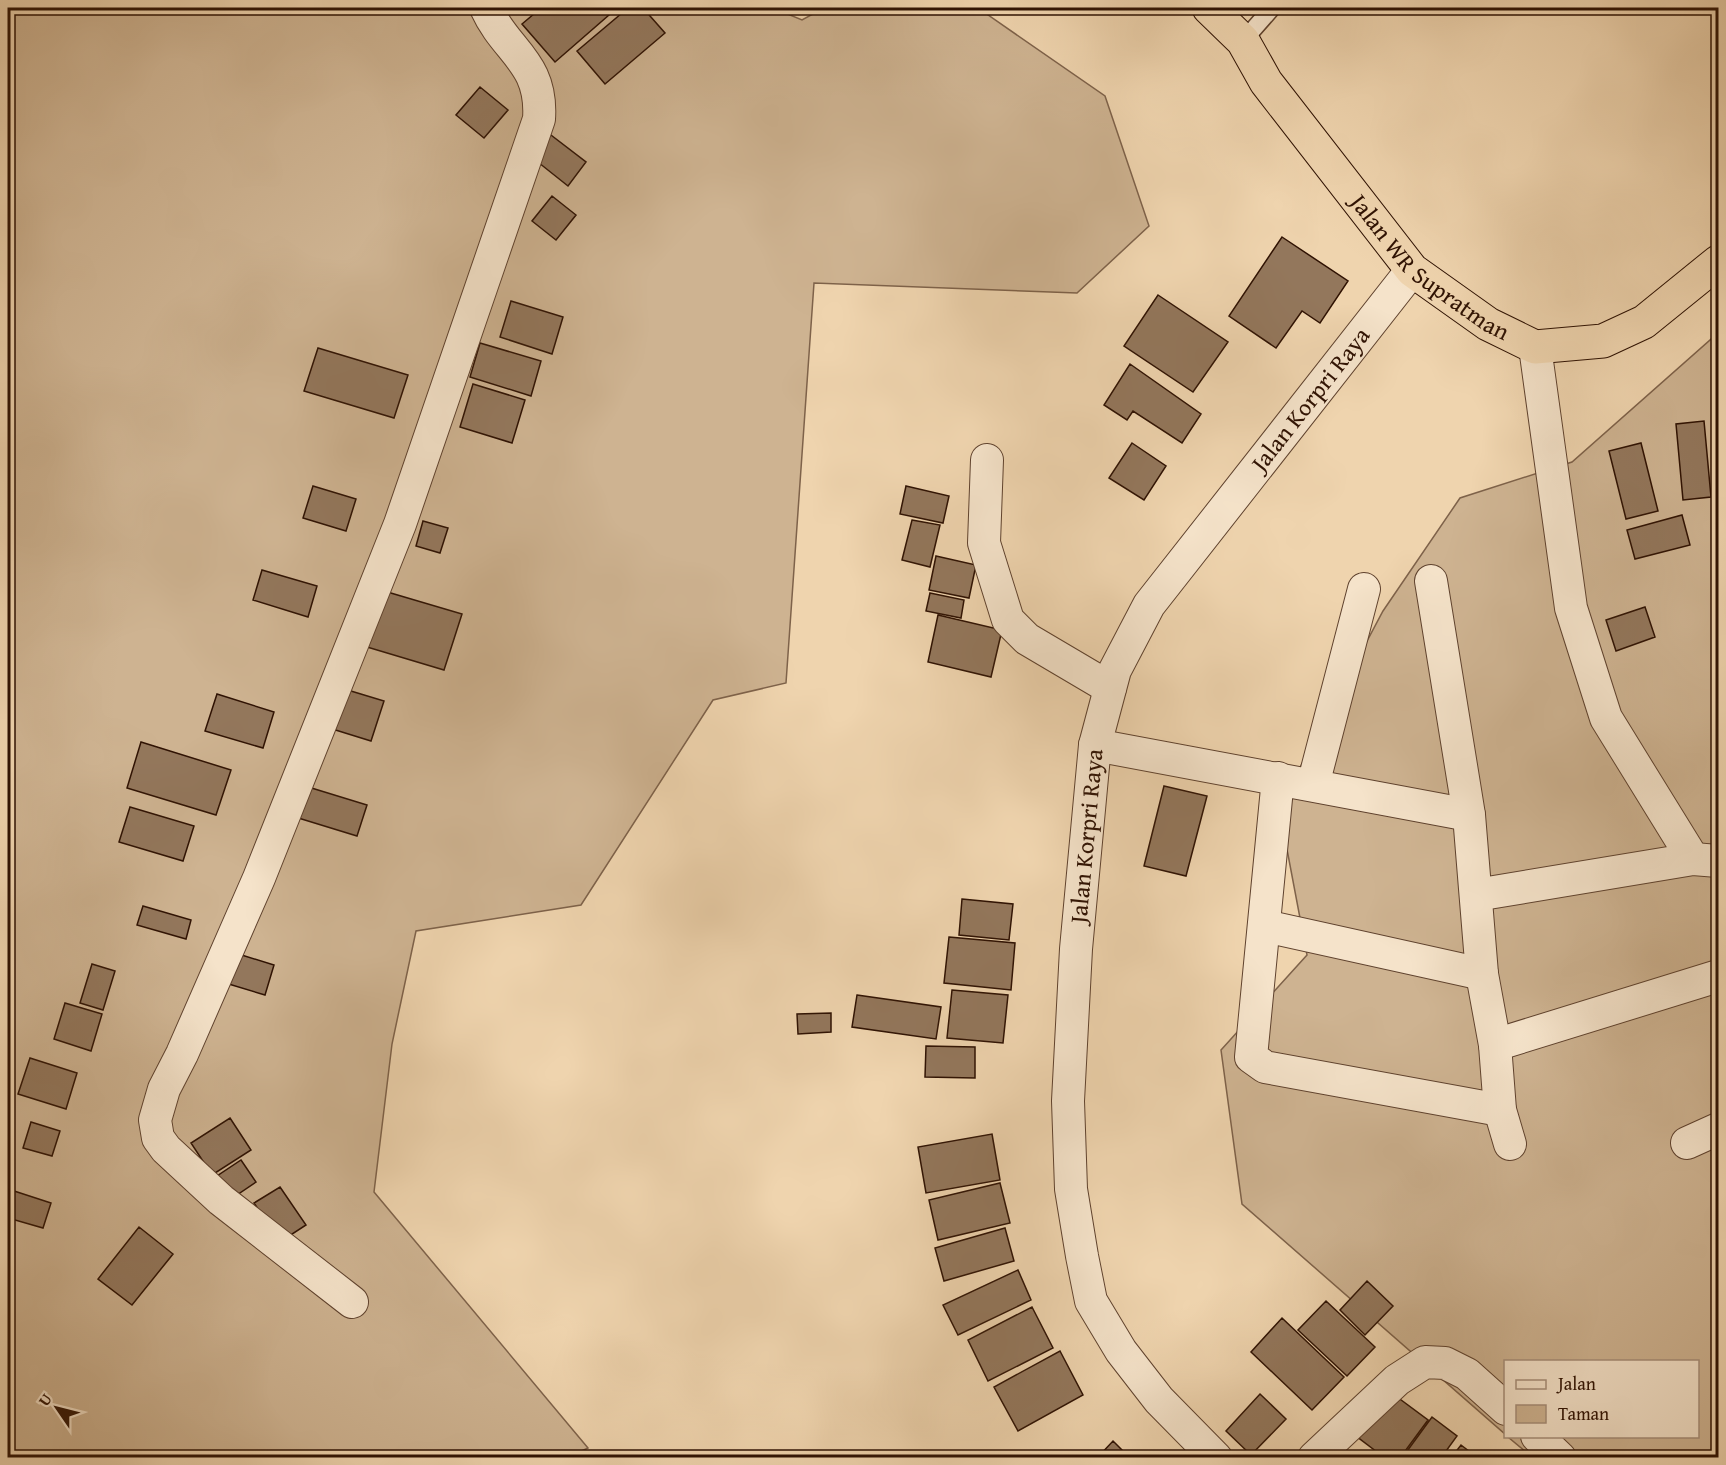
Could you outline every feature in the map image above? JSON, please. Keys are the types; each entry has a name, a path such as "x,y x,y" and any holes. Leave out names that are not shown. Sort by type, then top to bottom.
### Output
{"highway":[{"name":"Jalan WR Supratman","path":"1209,8 1243,41 1266,82 1412,270 1479,319 1535,347 1603,341 1644,322 1719,262"}],"street":[{"path":"352,1302 221,1200 166,1149 158,1138 154,1120 164,1089 182,1054 268,857 400,524 539,119 540,97 524,60 486,8"},
{"name":"Jalan Korpri Raya","path":"1215,1458 1159,1400 1121,1351 1091,1301 1082,1256 1071,1189 1068,1101 1076,949 1095,745 1115,670 1149,605 1412,270"},
{"path":"1476,895 1706,860 1605,718 1571,608 1535,347"},
{"path":"987,460 984,543 1008,620 1027,639 1110,688"},
{"path":"1431,581 1469,815 1482,974 1495,1045 1500,1110 1510,1144"},
{"path":"1313,785 1364,589"},
{"path":"1095,745 1469,815"},
{"path":"1278,778 1251,1057 1264,1067 1500,1110"},
{"path":"1265,926 1482,974"},
{"path":"1495,1045 1719,976"},
{"path":"1687,1143 1719,1129"},
{"path":"1314,1458 1397,1380 1425,1362 1445,1363 1467,1374 1504,1407"},
{"path":"1538,1438 1560,1458"}],"lane":[{"path":"1243,41 1272,8"}],"green space":[{"path":"8,8 773,8 802,20 824,8 978,8 1105,96 1149,226 1077,293 814,283 786,683 713,700 581,905 416,931 392,1044 374,1192 588,1448 569,1457 8,1457"},
{"path":"1718,333 1718,1457 1532,1457 1509,1438 1699,1438 1699,1360 1504,1360 1504,1433 1242,1204 1221,1050 1307,955 1279,807 1383,611 1460,498 1572,462"}],"building":[{"path":"541,8 617,8 555,62 522,24"},
{"path":"628,8 643,8 665,33 605,84 577,51"},
{"path":"480,87 508,110 484,138 456,115"},
{"path":"547,132 586,162 568,186 529,155"},
{"path":"552,196 576,215 556,240 532,221"},
{"path":"1282,237 1348,281 1320,323 1302,311 1276,348 1229,316"},
{"path":"1158,295 1228,342 1193,392 1124,346"},
{"path":"511,301 563,317 552,354 500,337"},
{"path":"480,343 541,361 531,396 470,377"},
{"path":"318,348 408,375 394,418 304,391"},
{"path":"1130,364 1201,414 1182,443 1133,411 1127,420 1104,405"},
{"path":"473,384 525,400 512,443 460,427"},
{"path":"1704,421 1711,497 1683,500 1676,424"},
{"path":"1132,443 1166,466 1144,500 1109,478"},
{"path":"1641,443 1658,511 1626,519 1609,451"},
{"path":"313,486 356,499 346,531 303,518"},
{"path":"906,486 949,496 943,523 900,514"},
{"path":"1682,515 1690,545 1635,559 1627,530"},
{"path":"912,520 940,525 930,567 902,560"},
{"path":"423,521 448,528 440,553 416,546"},
{"path":"936,556 976,565 969,598 929,590"},
{"path":"262,570 317,586 308,617 253,600"},
{"path":"384,591 462,614 444,670 367,647"},
{"path":"930,593 964,600 961,618 926,611"},
{"path":"1645,607 1655,637 1616,651 1606,620"},
{"path":"938,615 1002,630 991,677 928,662"},
{"path":"341,688 384,701 371,741 329,728"},
{"path":"217,694 274,712 263,748 205,731"},
{"path":"141,742 231,770 216,815 127,788"},
{"path":"305,786 367,805 357,836 295,817"},
{"path":"1164,786 1207,796 1186,876 1144,866"},
{"path":"130,807 194,826 183,861 119,842"},
{"path":"962,899 1013,904 1009,940 959,935"},
{"path":"143,906 191,920 186,939 137,925"},
{"path":"949,937 1015,943 1011,990 944,983"},
{"path":"232,952 274,965 265,995 222,982"},
{"path":"92,964 115,971 103,1010 80,1003"},
{"path":"952,990 1008,995 1003,1043 947,1038"},
{"path":"857,995 941,1007 936,1039 852,1027"},
{"path":"65,1003 102,1014 91,1051 54,1039"},
{"path":"831,1013 831,1032 798,1034 797,1014"},
{"path":"926,1046 975,1047 975,1078 925,1077"},
{"path":"30,1058 77,1073 66,1109 18,1094"},
{"path":"230,1118 251,1150 212,1175 191,1143"},
{"path":"31,1122 60,1131 52,1156 23,1148"},
{"path":"992,1134 1000,1180 926,1193 918,1147"},
{"path":"241,1160 256,1182 231,1199 217,1176"},
{"path":"1000,1183 1010,1223 938,1240 929,1200"},
{"path":"280,1187 306,1225 280,1242 254,1203"},
{"path":"8,1189 51,1203 43,1228 8,1218"},
{"path":"139,1227 173,1254 132,1305 98,1279"},
{"path":"1005,1228 1014,1261 944,1281 935,1248"},
{"path":"1018,1270 1031,1300 958,1335 943,1305"},
{"path":"1367,1281 1393,1306 1365,1335 1340,1310"},
{"path":"1326,1301 1375,1347 1347,1376 1298,1330"},
{"path":"1032,1307 1053,1348 988,1381 968,1340"},
{"path":"1282,1318 1344,1377 1312,1410 1251,1352"},
{"path":"1060,1351 1083,1395 1018,1431 994,1387"},
{"path":"1389,1391 1428,1420 1400,1458 1385,1458 1356,1436"},
{"path":"1260,1394 1286,1419 1251,1455 1226,1431"},
{"path":"1432,1417 1457,1436 1441,1458 1402,1458"},
{"path":"1113,1441 1130,1458 1097,1458"},
{"path":"1461,1445 1478,1458 1451,1458"}]}
